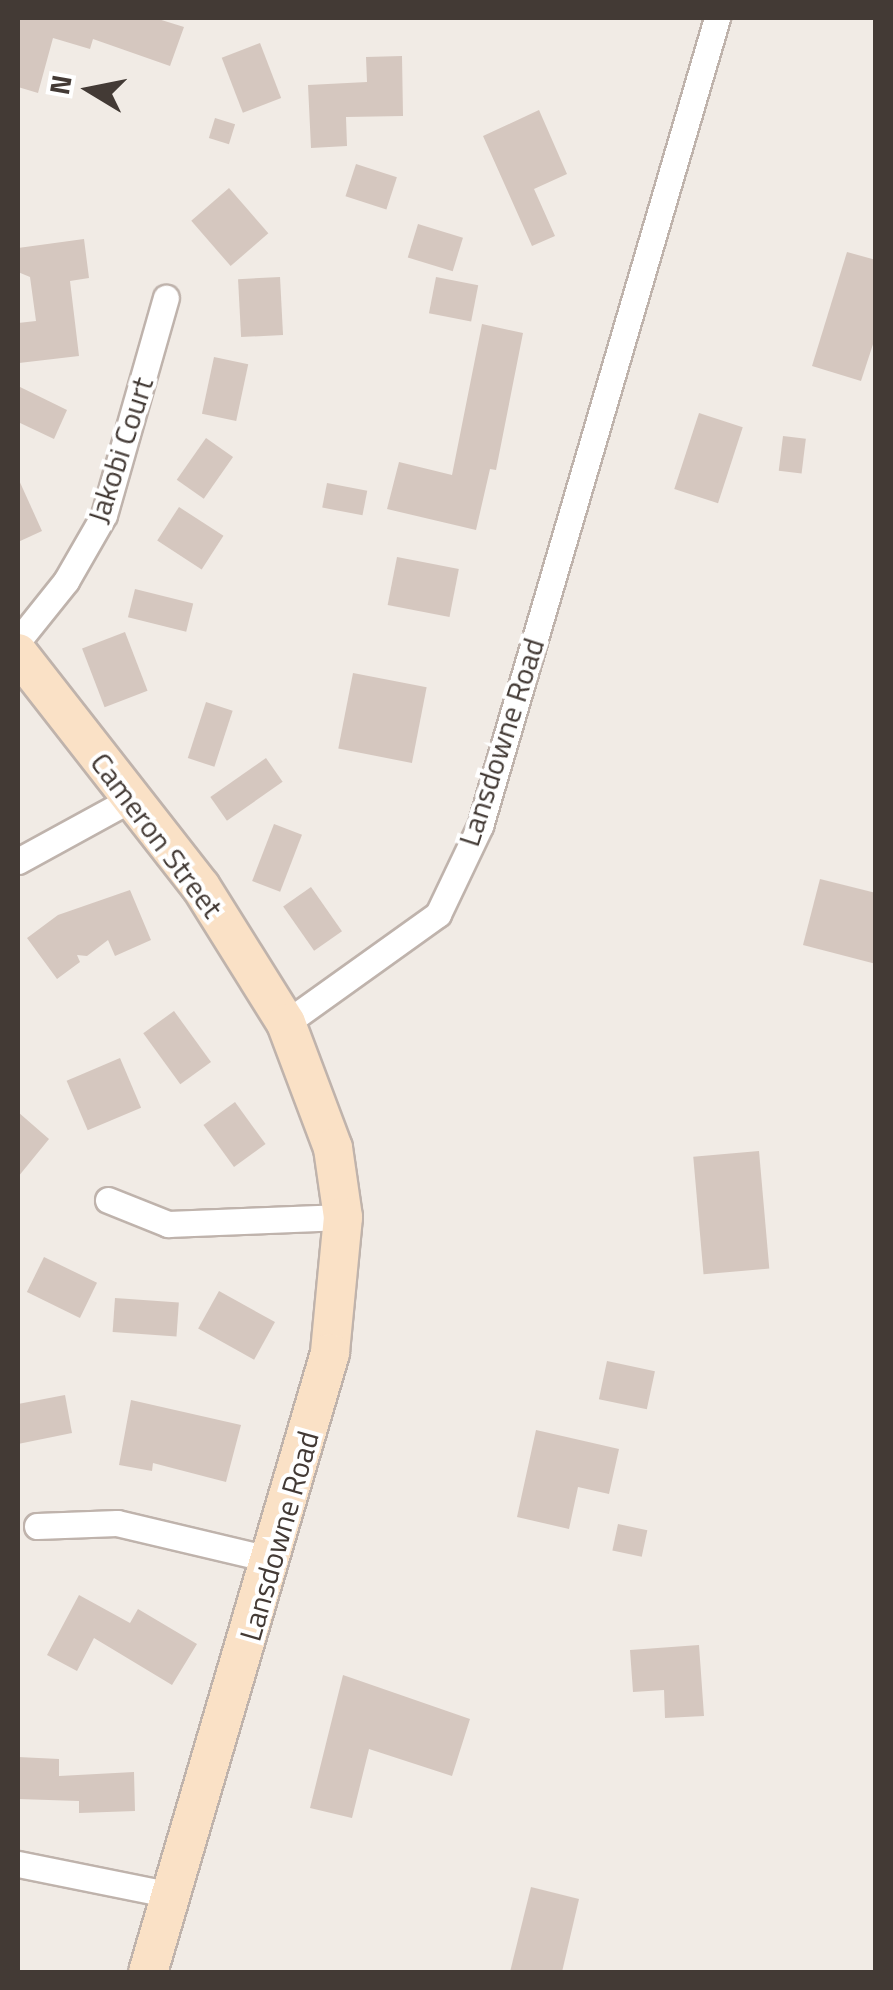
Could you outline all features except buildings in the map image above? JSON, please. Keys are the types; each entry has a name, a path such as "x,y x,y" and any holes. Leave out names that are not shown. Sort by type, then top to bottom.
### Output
{"street":[{"name":"Lansdowne Road","path":"148,1972 273,1560 330,1353 343,1217 332,1148 286,1024 438,914 480,826 717,18"},
{"name":"Jakobi Court","path":"18,641 66,582 104,515 166,298"},
{"name":"Cameron Street","path":"18,653 135,797 286,1024"},
{"path":"18,862 135,797"},
{"path":"108,1200 168,1224 343,1217"},
{"path":"37,1526 117,1523 273,1560"},
{"path":"18,1864 172,1895"}]}
